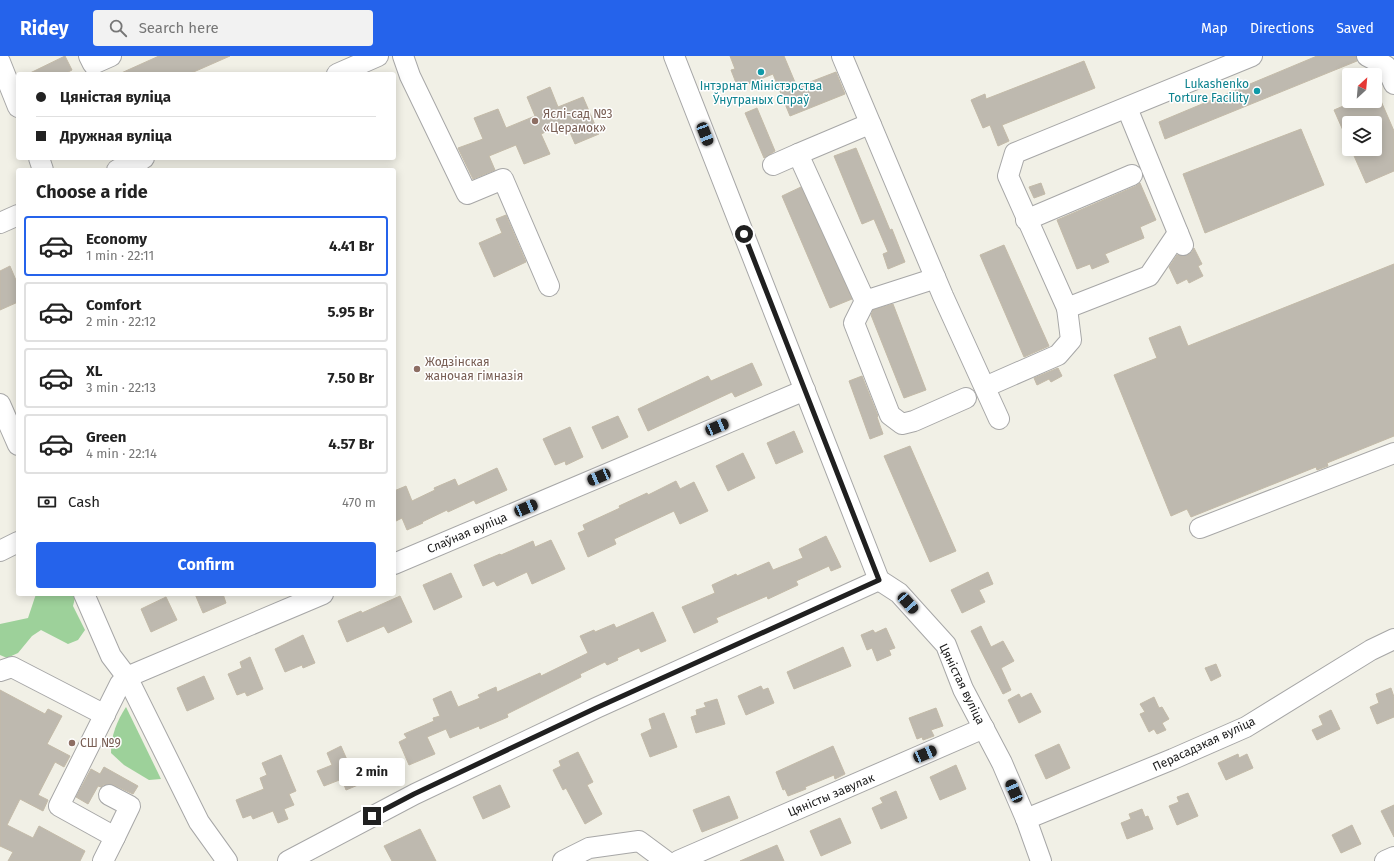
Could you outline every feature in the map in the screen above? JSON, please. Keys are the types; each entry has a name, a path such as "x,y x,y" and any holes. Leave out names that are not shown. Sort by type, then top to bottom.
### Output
{"street":[{"path":"89,56 93,64 111,56"},
{"path":"403,56 410,76 467,194 503,179 549,286"},
{"path":"288,861 414,794 596,708 879,580 674,56"},
{"path":"842,56 935,277 999,419"},
{"path":"985,387 1058,355 1071,340 1066,308 1026,220 1008,176 1015,153 1252,56"},
{"path":"1367,56 1386,66 1394,84"},
{"path":"341,72 372,57"},
{"path":"0,62 16,102"},
{"path":"1066,308 1149,276 1180,239 1127,108"},
{"path":"773,165 862,127 871,125"},
{"path":"798,154 865,301"},
{"path":"122,168 140,160"},
{"path":"1026,220 1132,175"},
{"path":"0,223 16,217"},
{"path":"935,277 865,301 854,323 890,415 902,424 966,398"},
{"name":"Слаўная вуліца","path":"396,563 805,390"},
{"path":"0,404 16,440"},
{"path":"1200,528 1394,453"},
{"path":"0,551 16,543"},
{"name":"Цяністая вуліца","path":"879,580 899,593 946,645 963,689 1002,763 1026,818 1041,861"},
{"path":"85,596 111,656 127,677 199,822 227,861"},
{"path":"115,837 59,806 120,684 127,677 318,596"},
{"name":"Перасадзкая вуліца","path":"1026,818 1173,759 1246,727 1371,650 1394,639"},
{"path":"0,671 12,667 105,715"},
{"name":"Цяністы завулак","path":"678,861 984,728"},
{"path":"103,861 130,806 109,794"},
{"path":"563,861 589,848 639,841 666,861"},
{"path":"1385,861 1394,856"}],"green space":[{"path":"35,596 76,596 73,606 85,630 78,640 68,644 41,630 32,636 18,653 7,658 0,655 0,624 28,618"},
{"path":"126,707 161,779 149,780 124,765 111,753 115,728"}],"building":[{"path":"65,56 72,70 68,72 32,72"},
{"path":"159,56 230,56 194,72 123,72"},
{"path":"730,56 784,56 797,87 836,72 845,94 790,116 773,74 738,88 731,70 735,69"},
{"name":"Lukashenko Torture Facility","path":"1317,56 1356,56 1357,61 1165,139 1159,122"},
{"path":"1084,61 1095,88 1002,125 1009,141 998,146 990,125 983,128 971,100 985,94 986,99"},
{"path":"550,87 558,107 583,97 599,134 575,144 566,123 541,134 550,154 524,164 516,145 489,156 495,170 473,179 458,148 483,139 474,118 498,109 506,128 535,116 527,97"},
{"path":"1382,103 1394,131 1394,171 1366,183 1354,156 1382,156 1382,116 1342,116 1342,128 1334,110 1342,107 1342,108 1382,108"},
{"path":"757,108 775,151 764,158 745,113"},
{"path":"1301,129 1324,185 1205,233 1183,174"},
{"path":"856,148 905,262 888,269 883,254 888,252 874,219 862,224 834,156"},
{"path":"1041,183 1045,194 1034,198 1029,187"},
{"path":"1140,183 1156,220 1140,227 1144,238 1105,254 1109,262 1092,269 1090,264 1077,269 1057,220"},
{"path":"801,187 852,299 830,308 782,196"},
{"path":"506,215 526,262 494,277 479,243 502,233 496,219"},
{"path":"1004,245 1049,346 1024,357 980,255"},
{"path":"1194,248 1202,264 1198,266 1203,276 1189,283 1187,279 1177,284 1169,267 1177,255 1188,255"},
{"path":"1394,264 1394,436 1327,463 1328,466 1317,470 1316,467 1191,517 1187,509 1171,516 1114,375 1157,358 1149,338 1180,326 1188,346"},
{"path":"10,266 16,280 16,303 0,310 0,271"},
{"path":"893,304 926,390 904,398 871,315 873,310"},
{"path":"752,363 762,385 735,397 732,392 648,431 638,409 708,376 711,381"},
{"path":"1058,368 1062,376 1051,382 1049,379 1037,385 1034,378"},
{"path":"862,376 878,416 877,417 883,434 870,439 849,381"},
{"path":"618,416 628,437 602,449 592,427"},
{"path":"570,427 583,457 566,465 565,461 555,465 543,439"},
{"path":"794,431 803,452 776,464 767,443"},
{"path":"910,446 956,551 930,562 884,456"},
{"path":"743,453 755,478 728,491 716,466"},
{"path":"497,468 507,490 476,504 474,500 448,512 447,510 407,530 402,518 396,521 396,490 406,486 412,501 435,490 434,488 455,479 458,486"},
{"path":"676,481 680,489 694,482 708,511 680,524 674,511 614,539 616,544 588,557 578,533 585,530 583,525 620,508 619,506 647,493 648,495"},
{"path":"826,536 841,567 831,571 829,566 796,581 798,585 768,599 767,596 716,618 718,622 694,633 682,607 715,593 712,585 736,574 737,576 769,562 773,570 803,558 799,549"},
{"path":"551,540 565,569 532,584 527,572 497,586 494,581 483,586 474,565 533,541 535,547"},
{"path":"988,572 993,584 979,590 985,602 962,613 951,590"},
{"path":"451,573 462,597 434,610 423,585"},
{"path":"196,596 224,596 226,603 203,613"},
{"path":"400,596 412,622 388,633 384,626 347,642 338,621 361,611 362,613"},
{"path":"166,597 177,620 151,632 141,609"},
{"path":"653,612 666,641 641,652 639,648 617,658 618,660 607,665 605,662 580,674 581,677 507,714 508,717 480,729 479,726 450,738 446,729 427,737 435,754 409,765 399,742 407,738 404,734 434,721 433,718 440,716 433,699 451,691 458,707 480,698 478,695 496,687 497,692 540,673 541,676 588,653 580,636 594,630 595,632 614,624 616,628"},
{"path":"981,626 991,647 1003,641 1014,661 1001,668 1011,690 1003,694 971,631"},
{"path":"886,628 895,648 889,650 891,655 877,661 872,648 867,650 861,635 873,630 875,633"},
{"path":"303,635 315,663 303,668 302,665 285,672 275,649"},
{"path":"843,647 851,666 794,689 787,672"},
{"path":"250,657 263,689 247,696 245,692 237,695 228,674 242,668 240,662"},
{"path":"1216,664 1221,676 1211,681 1205,668"},
{"path":"204,676 214,699 187,711 177,688"},
{"path":"761,686 763,690 768,688 774,703 746,715 738,696"},
{"path":"1391,688 1394,697 1394,717 1377,724 1370,707 1379,703 1376,694"},
{"path":"0,690 45,714 48,709 62,716 47,744 70,756 64,767 55,762 38,795 48,800 43,811 20,799 7,825 33,838 39,826 85,851 80,861 8,861 13,852 0,846"},
{"path":"1031,693 1041,712 1019,723 1008,700 1019,694 1021,698"},
{"path":"1154,697 1159,708 1162,707 1169,719 1162,723 1166,730 1157,734 1154,729 1149,732 1140,714 1145,712 1140,704"},
{"path":"717,699 725,724 696,733 691,717 697,715 696,710 706,707 704,703"},
{"path":"936,708 943,726 931,730 934,736 923,740 922,737 917,739 909,718"},
{"path":"1331,710 1340,729 1317,740 1312,730 1323,725 1319,716"},
{"path":"664,713 677,747 650,757 641,734 652,729 649,719"},
{"path":"1059,744 1070,768 1046,779 1035,755"},
{"path":"341,746 358,785 346,790 342,779 324,786 317,771 332,765 327,753"},
{"path":"833,746 845,774 835,779 834,775 788,796 785,789 783,790 776,772"},
{"path":"578,752 593,782 587,785 602,814 585,824 566,788 563,790 553,770 561,766 559,761"},
{"path":"1238,754 1239,758 1247,754 1253,768 1226,780 1218,763"},
{"path":"281,755 296,791 289,794 294,805 284,809 288,819 278,823 273,811 253,819 251,815 243,818 236,800 264,789 260,778 267,775 262,763"},
{"path":"956,765 966,789 940,800 930,777"},
{"path":"104,767 138,786 133,794 109,784 101,787 98,786 88,804 76,797 91,769 100,774"},
{"path":"500,785 510,807 483,819 473,797"},
{"path":"896,791 907,818 881,829 872,808 883,803 880,798"},
{"path":"1188,793 1198,816 1177,825 1169,806 1179,802 1177,797"},
{"path":"729,796 738,818 702,832 693,810"},
{"path":"1394,805 1394,837 1381,811"},
{"path":"1142,809 1145,817 1148,816 1153,829 1127,839 1121,823 1131,819 1129,814"},
{"path":"840,818 851,843 821,856 810,831"},
{"path":"1352,825 1361,844 1341,853 1332,835"},
{"path":"420,829 436,861 392,861 384,846"},
{"path":"777,845 784,861 740,861"}],"place":[{"name":"Інтэрнат Міністэрства Ўнутраных Спраў","path":"761,72"},
{"name":"Lukashenko Torture Facility","path":"1257,91"},
{"name":"Яслі-сад №3 «Церамок»","path":"535,121"},
{"name":"Жодзінская жаночая гімназія","path":"417,369"},
{"name":"СШ №9","path":"72,743"}],"route":[{"path":"372,816 414,794 596,708 879,580 744,234"}]}
